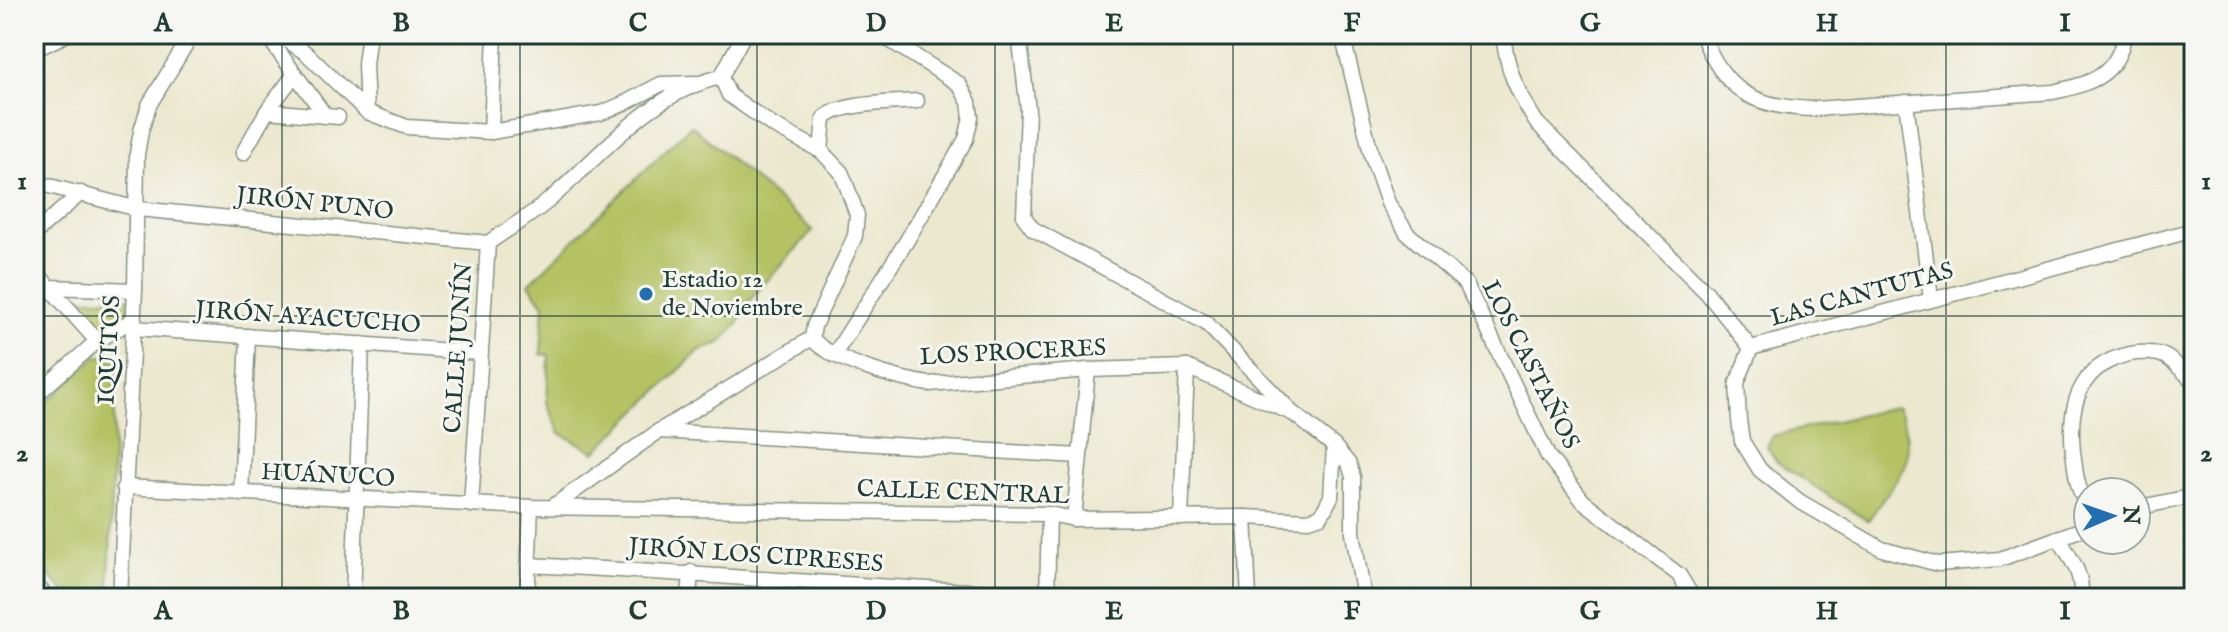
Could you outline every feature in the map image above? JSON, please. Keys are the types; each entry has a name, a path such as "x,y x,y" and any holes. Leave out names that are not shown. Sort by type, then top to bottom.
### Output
{"street":[{"path":"34,50 67,34"},
{"name":"IQUITOS","path":"120,598 134,324 137,154 149,105 192,34"},
{"path":"266,34 295,74 331,115 267,111"},
{"path":"278,34 306,53 367,112 407,127 491,132 601,113 661,84 696,83"},
{"path":"367,112 365,64 369,34"},
{"path":"491,132 495,34"},
{"path":"554,505 659,431 812,338 814,326 855,236 857,215 841,172 821,151 772,125 729,95 721,77 744,34"},
{"path":"834,355 966,139 971,117 969,102 959,84 880,34"},
{"path":"1019,34 1028,110 1024,217 1028,224 1206,323 1294,414"},
{"name":"LOS CASTAÑOS","path":"1342,34 1372,157 1388,203 1407,233 1466,284 1548,456 1583,501 1679,575 1693,598"},
{"name":"LAS CANTUTAS","path":"1503,34 1506,60 1516,89 1536,122 1707,293 1751,348 2194,230"},
{"path":"1702,34 1711,57 1727,81 1751,96 1782,108 1814,109 2053,92 2083,85 2106,72 2122,51 2124,34"},
{"path":"243,153 267,111 295,74"},
{"name":"CALLE JUNÍN","path":"471,505 488,243 548,202 631,122 696,83 721,77"},
{"path":"821,151 824,118 828,114 861,106 917,101"},
{"path":"1906,102 1931,299"},
{"name":"JIRÓN PUNO","path":"34,182 138,209 488,243"},
{"path":"34,234 81,193"},
{"path":"34,270 97,341"},
{"path":"49,287 135,290"},
{"path":"34,397 97,341 134,324"},
{"name":"JIRÓN AYACUCHO","path":"134,324 248,336 480,353"},
{"path":"241,494 248,336"},
{"name":"LOS PROCERES","path":"812,338 834,355 910,381 929,384 1088,370 1187,367 1294,414 1334,446 1349,464 1353,477 1353,533 1362,591"},
{"path":"353,598 362,344"},
{"path":"1751,348 1737,383 1742,441 1760,470 1799,501 1882,549 1938,564 2000,559 2072,534"},
{"path":"2077,476 2071,439 2073,406 2088,379 2109,358 2140,352 2166,357 2194,382"},
{"path":"1181,518 1187,367"},
{"path":"1074,519 1088,370"},
{"path":"659,431 1079,456"},
{"name":"CALLE CENTRAL","path":"531,507 1049,514 1074,519 1245,517 1309,520 1321,516 1331,497 1334,446"},
{"name":"HUÁNUCO","path":"124,487 531,507"},
{"path":"2152,505 2194,496"},
{"path":"527,598 531,507"},
{"path":"1046,598 1049,514"},
{"path":"1245,517 1249,598"},
{"path":"2060,540 2078,571 2082,584 2081,598"},
{"name":"JIRÓN LOS CIPRESES","path":"528,565 691,572 852,591 1035,594 1046,598"},
{"path":"689,598 691,572"},
{"path":"34,583 48,598"},
{"path":"1351,598 1362,591"}],"green space":[{"name":"Estadio 12 de Noviembre","path":"691,125 813,230 747,303 738,324 721,343 700,350 595,452 560,433 547,402 549,355 541,354 544,305 529,284"},
{"path":"129,298 128,316 104,328 94,324 70,299"},
{"path":"103,356 116,361 109,587 88,598 71,598 34,560 34,414 95,358"},
{"path":"1895,407 1906,432 1906,461 1868,521 1777,462 1767,447 1772,436"}],"place":[{"name":"Estadio 12 de Noviembre","path":"646,294"}]}
